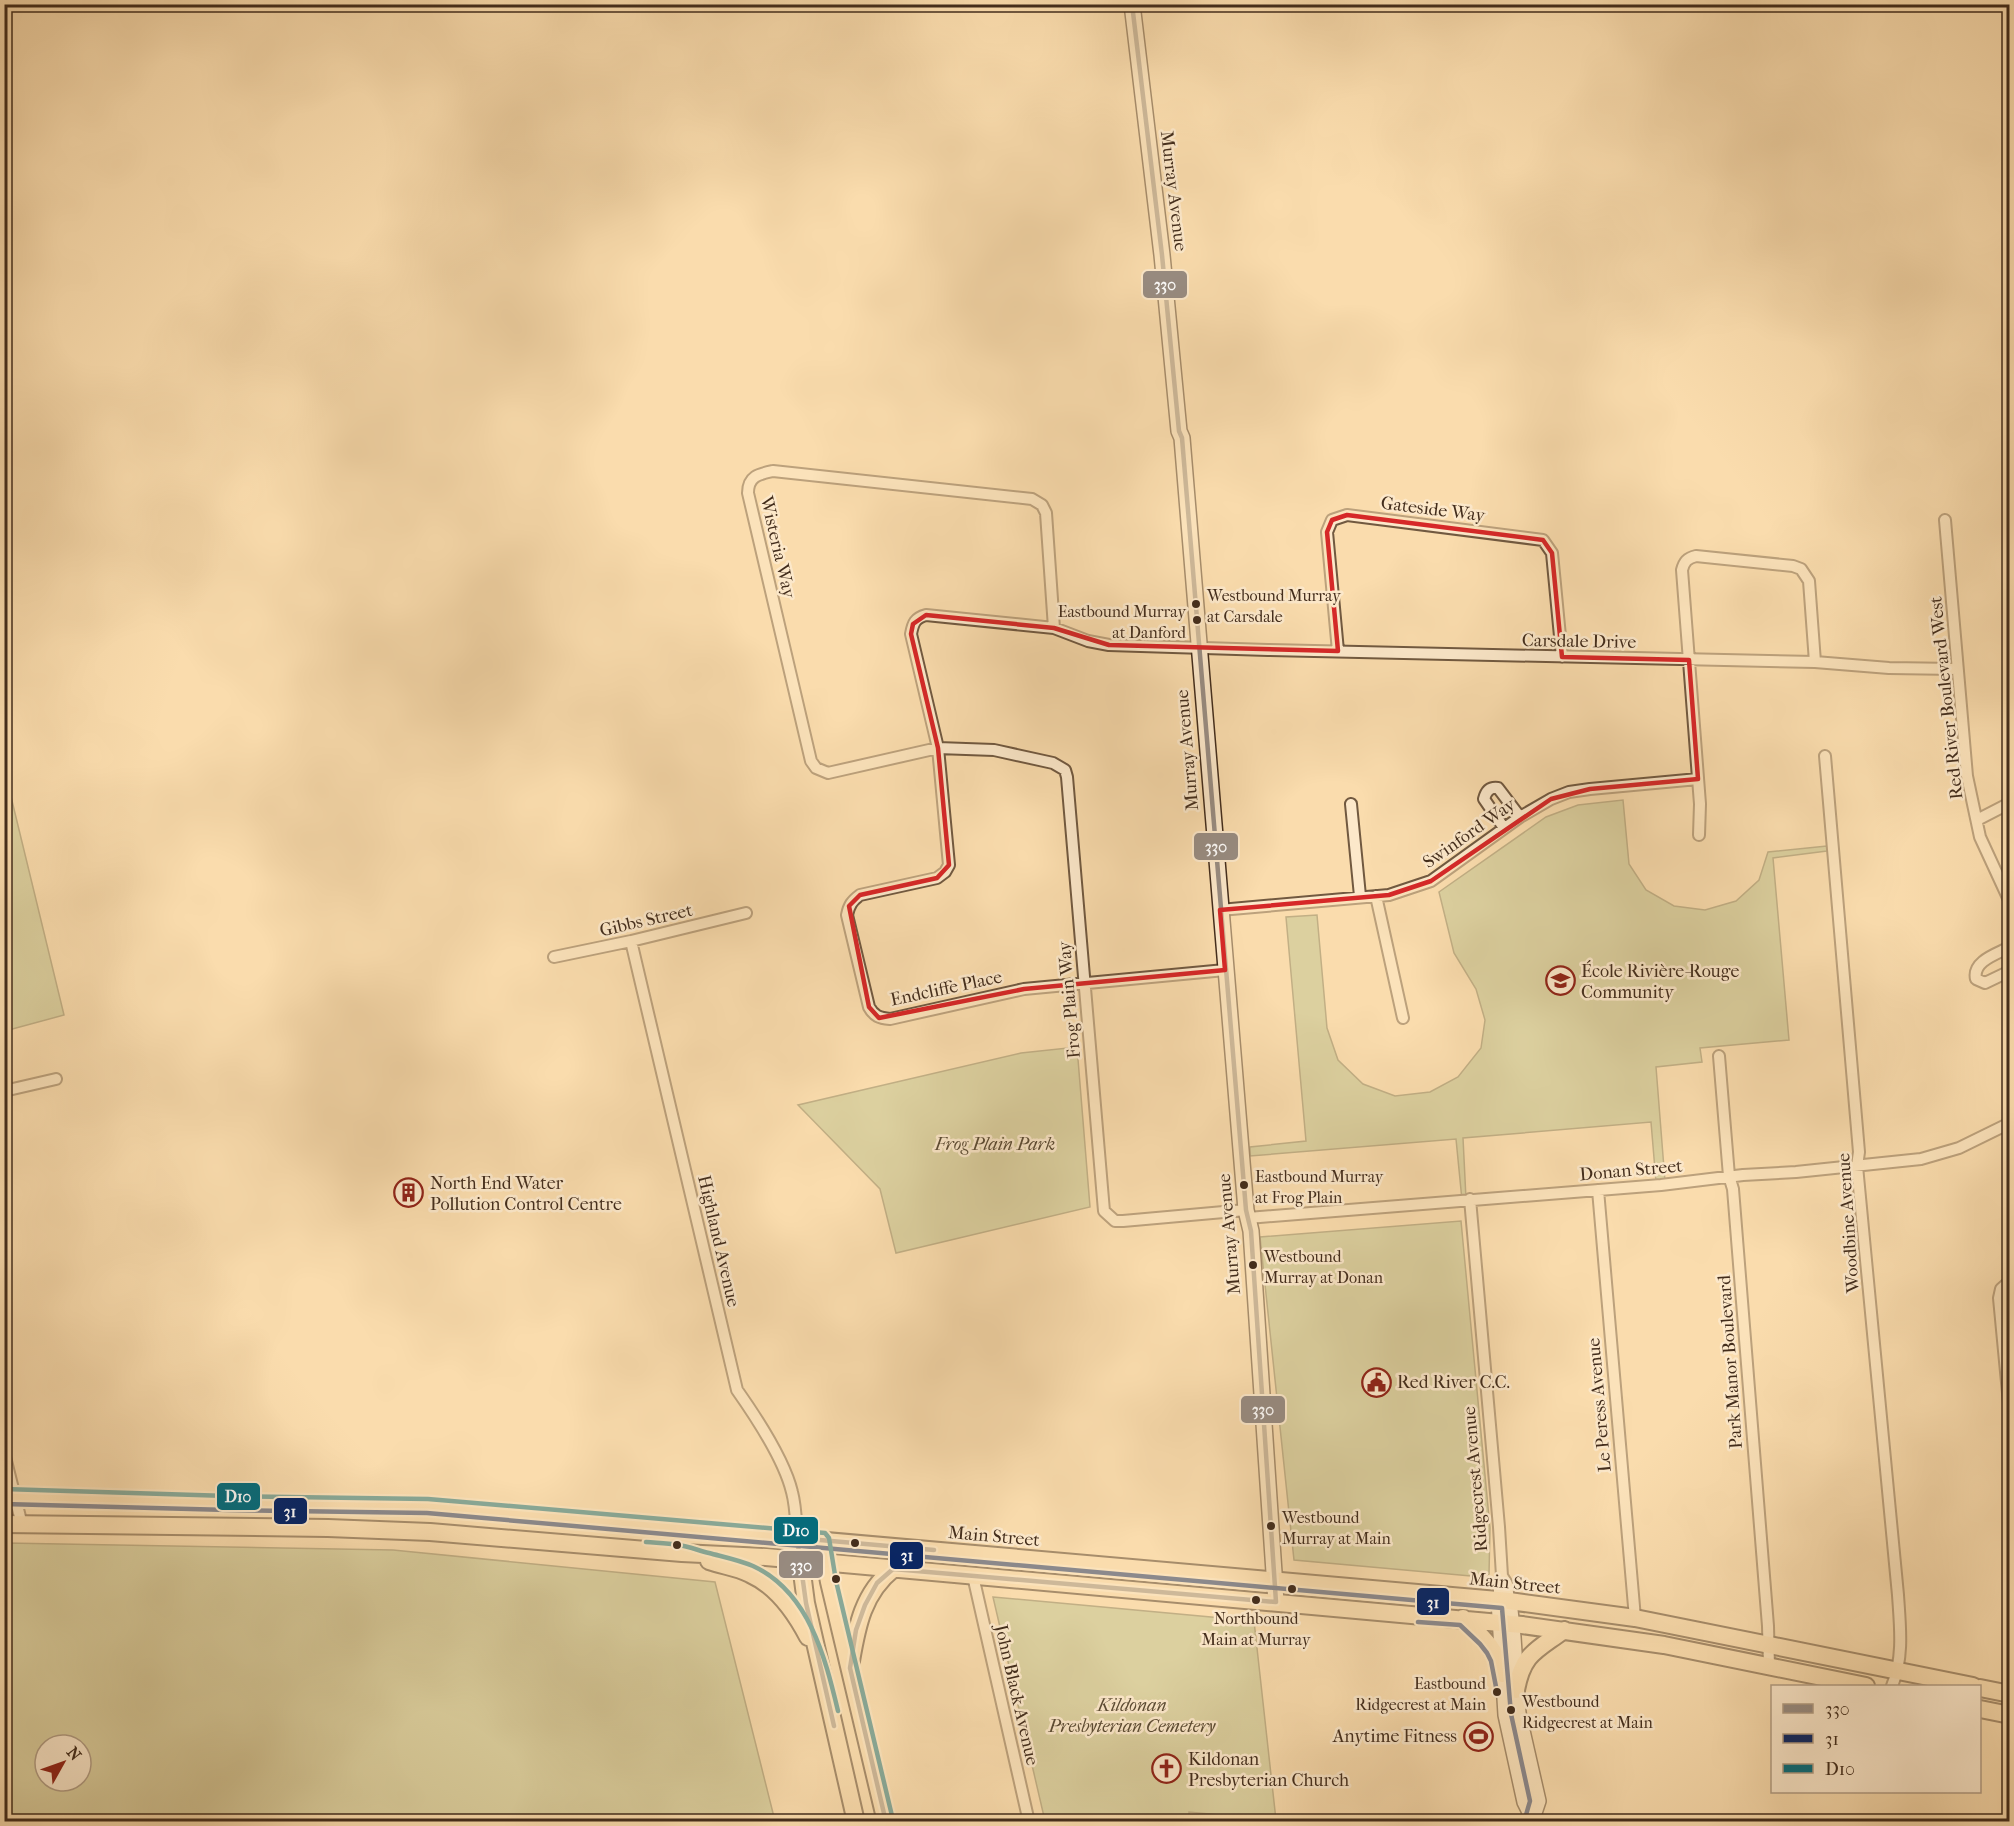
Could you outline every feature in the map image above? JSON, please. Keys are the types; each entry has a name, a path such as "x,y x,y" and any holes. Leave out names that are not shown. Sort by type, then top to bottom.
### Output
{"main road":[{"name":"Main Street","path":"10,1496 427,1506 1504,1601 1635,1618 1768,1644 1895,1679 1962,1685"},
{"path":"4,1524 328,1528 429,1532 682,1553 734,1554 1463,1618 1664,1645 1861,1685"},
{"path":"797,1538 806,1603 856,1821"},
{"path":"822,1540 886,1821"},
{"path":"682,1553 744,1571 769,1586 800,1622 819,1662"},
{"path":"850,1668 856,1630 865,1605 878,1583 893,1569"},
{"path":"1463,1618 1486,1639 1493,1649 1502,1674"},
{"path":"1516,1690 1520,1671 1527,1658 1564,1630"},
{"path":"1981,1688 2010,1694"},
{"path":"1981,1709 2010,1715"}],"street":[{"name":"Murray Avenue","path":"1132,4 1162,255 1179,431 1182,438 1225,970 1247,1214 1251,1231 1276,1602"},
{"name":"Wisteria Way","path":"938,748 828,773 816,768 811,761 748,493 748,486 752,478 760,473 773,471 1020,498 1038,502 1046,513 1054,628"},
{"name":"Gateside Way","path":"1338,651 1327,532 1332,520 1347,515 1543,540 1552,553 1562,657"},
{"name":"Red River Boulevard West","path":"1945,520 1967,776 1988,856 2010,902"},
{"path":"1699,836 1698,779 1683,564 1689,558 1696,556 1793,566 1801,569 1809,581 1815,662"},
{"name":"Carsdale Drive","path":"938,748 911,634 913,624 918,617 926,615 1054,628 1088,641 1109,645 1199,649 1815,662 1889,668 1957,669"},
{"name":"Endcliffe Place","path":"938,748 949,865 945,872 937,878 860,895 849,906 847,915 872,1013 879,1018 890,1018 1024,989 1225,970"},
{"name":"Frog Plain Way","path":"938,748 994,750 1053,763 1065,770 1104,1211 1115,1221 1247,1214"},
{"name":"Woodbine Avenue","path":"1825,756 1859,1152 1857,1166 1898,1595 1901,1653 1895,1679"},
{"name":"Swinford Way","path":"1220,910 1376,896 1406,890 1431,881 1520,817 1551,799 1569,792 1698,779"},
{"path":"1504,828 1484,799 1488,790 1493,787 1498,788 1520,817"},
{"path":"1977,820 2010,803"},
{"path":"1351,804 1360,896"},
{"path":"1376,896 1403,1018"},
{"name":"Gibbs Street","path":"554,957 746,913"},
{"name":"Highland Avenue","path":"631,941 737,1390 757,1420 788,1479 794,1502 797,1538"},
{"path":"2010,947 1981,963 1975,973 1976,979 1985,983 2010,971"},
{"name":"Park Manor Boulevard","path":"1719,1056 1729,1176 1733,1189 1769,1666"},
{"path":"4,1091 56,1079"},
{"name":"Donan Street","path":"1247,1214 1661,1185 1729,1176 1921,1159 1959,1148 2010,1123"},
{"name":"Le Peress Avenue","path":"1598,1190 1635,1618"},
{"name":"Ridgecrest Avenue","path":"1470,1199 1502,1576 1507,1584 1504,1601 1502,1674 1506,1715 1512,1752 1525,1802 1534,1819"},
{"path":"2010,1281 2001,1289 1999,1298 2010,1414"},
{"path":"4,1452 10,1496 22,1525"},
{"name":"John Black Avenue","path":"973,1576 1029,1821"},
{"name":"Ridgecrest Avenue","path":"1505,1623 1518,1713 1538,1801 1534,1819"}],"highlighted area":[{"path":"1347,515 1543,540 1552,553 1562,657 1689,660 1698,779 1590,789 1551,799 1431,881 1389,895 1220,910 1225,970 1024,989 879,1018 869,1007 849,906 860,895 937,878 949,865 938,748 911,634 913,624 926,615 1054,628 1109,645 1338,651 1327,532 1332,520"}],"green space":[{"path":"5,772 64,1015 4,1031"},
{"path":"1623,800 1629,864 1646,890 1674,906 1705,910 1736,901 1759,880 1768,852 1827,846 1833,848 1827,851 1773,858 1789,1040 1700,1048 1702,1062 1656,1067 1665,1181 1656,1182 1651,1122 1463,1138 1466,1199 1462,1200 1456,1139 1250,1156 1250,1147 1306,1141 1286,917 1317,915 1327,1028 1338,1060 1363,1084 1395,1096 1430,1092 1458,1077 1481,1048 1485,1020 1476,989 1454,953 1439,892 1546,817 1578,805"},
{"name":"Frog Plain Park","path":"1077,1047 1090,1207 896,1253 880,1189 798,1105 1021,1053"},
{"name":"Red River C.C.","path":"1461,1221 1490,1528 1489,1574 1482,1577 1294,1560 1260,1237"},
{"path":"5,1543 393,1550 715,1582 775,1821 5,1821"},
{"name":"Kildonan Presbyterian Cemetery","path":"993,1597 1254,1621 1276,1820 1189,1812 1189,1821 1045,1821"}],"transit line":[{"name":"330","path":"886,1822 850,1668 856,1630 865,1605 877,1583 893,1569 1276,1602 1251,1231 1246,1210 1182,438 1179,431 1162,255 1132,4"},
{"name":"D10","path":"4,1489 428,1499 825,1533 829,1538 836,1581 893,1820"},
{"name":"31","path":"4,1504 427,1513 1502,1608 1511,1714 1530,1801 1526,1815 1527,1822"},
{"name":"330","path":"834,1726 806,1603 797,1538 934,1550"},
{"name":"D10","path":"646,1542 682,1546 731,1559 753,1566 772,1577 788,1592 812,1628 827,1669 838,1711"},
{"name":"31","path":"1418,1622 1460,1625 1487,1653 1491,1661 1497,1692"}],"place":[{"name":"Westbound Murray at Carsdale","path":"1196,604"},
{"name":"Eastbound Murray at Danford","path":"1197,620"},
{"name":"École Rivière-Rouge Community","path":"1560,981"},
{"name":"Eastbound Murray at Frog Plain","path":"1244,1185"},
{"name":"North End Water Pollution Control Centre","path":"409,1193"},
{"name":"Westbound Murray at Donan","path":"1253,1265"},
{"name":"Red River C.C.","path":"1376,1382"},
{"name":"Westbound Murray at Main","path":"1271,1526"},
{"name":"Northbound Main at Murray","path":"1256,1600"},
{"name":"Eastbound Ridgecrest at Main","path":"1497,1692"},
{"name":"Westbound Ridgecrest at Main","path":"1511,1710"},
{"name":"Anytime Fitness","path":"1478,1736"},
{"name":"Kildonan Presbyterian Church","path":"1167,1769"}]}
